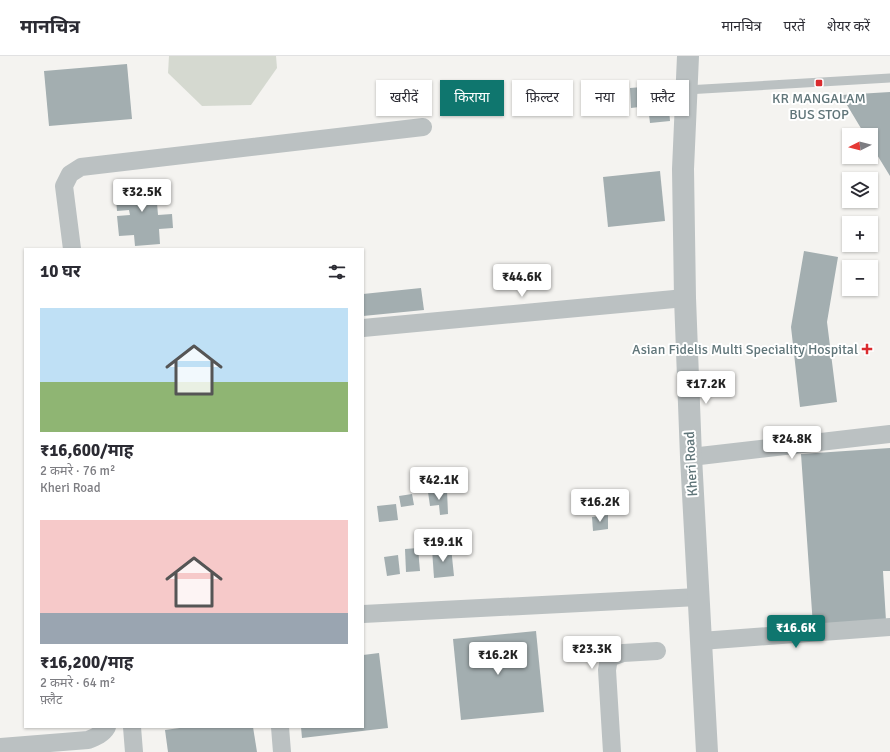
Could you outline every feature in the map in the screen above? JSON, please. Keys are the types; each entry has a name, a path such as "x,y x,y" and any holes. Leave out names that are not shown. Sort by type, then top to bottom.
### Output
{"street":[{"name":"Kheri Road","path":"687,80 688,56"},
{"name":"Kheri Road","path":"685,116 684,169 685,298 691,457 706,752"},
{"path":"72,248 64,186 70,174 81,167 423,127"},
{"path":"364,328 685,298"},
{"path":"691,457 890,434"},
{"path":"364,614 698,597"},
{"path":"701,641 890,627"},
{"path":"612,752 607,670 610,658 623,653 658,651"},
{"path":"0,747 52,748 98,737 106,728"},
{"path":"132,728 134,752"},
{"path":"280,728 282,752"}],"lane":[{"path":"689,90 890,78"}],"shaded area":[{"path":"169,56 276,56 277,68 251,105 202,106 168,73"}],"building":[{"path":"127,64 132,119 49,126 44,71"},
{"path":"637,87 637,107 631,108 630,88"},
{"path":"890,92 890,176 878,156 878,128 861,128 841,95"},
{"path":"649,116 670,116 670,121 650,123"},
{"path":"660,171 665,221 608,227 603,177"},
{"path":"166,182 167,202 157,203 158,215 172,214 173,228 159,229 160,244 135,246 134,235 119,236 117,216 130,215 129,210 117,211 115,185 136,183 138,195 146,195 146,184"},
{"path":"804,251 838,257 827,322 837,402 800,407 791,327"},
{"path":"421,288 424,310 364,316 364,294"},
{"path":"890,448 890,571 883,571 886,621 813,626 801,454"},
{"path":"447,490 448,514 440,515 439,505 430,506 428,492"},
{"path":"412,494 414,505 401,507 399,496"},
{"path":"396,504 398,520 379,522 377,506"},
{"path":"608,515 608,529 593,531 592,517"},
{"path":"451,547 454,576 434,578 432,549"},
{"path":"418,548 420,571 406,572 405,549"},
{"path":"398,555 400,574 387,576 384,557"},
{"path":"536,631 544,712 461,720 453,639"},
{"path":"379,653 388,728 302,738 301,728 364,728 364,655"},
{"path":"180,728 253,728 257,752 168,752 165,730"}],"place":[{"name":"KR MANGALAM BUS STOP","path":"819,83"},
{"name":"Asian Fidelis Multi Speciality Hospital","path":"867,349"}]}
